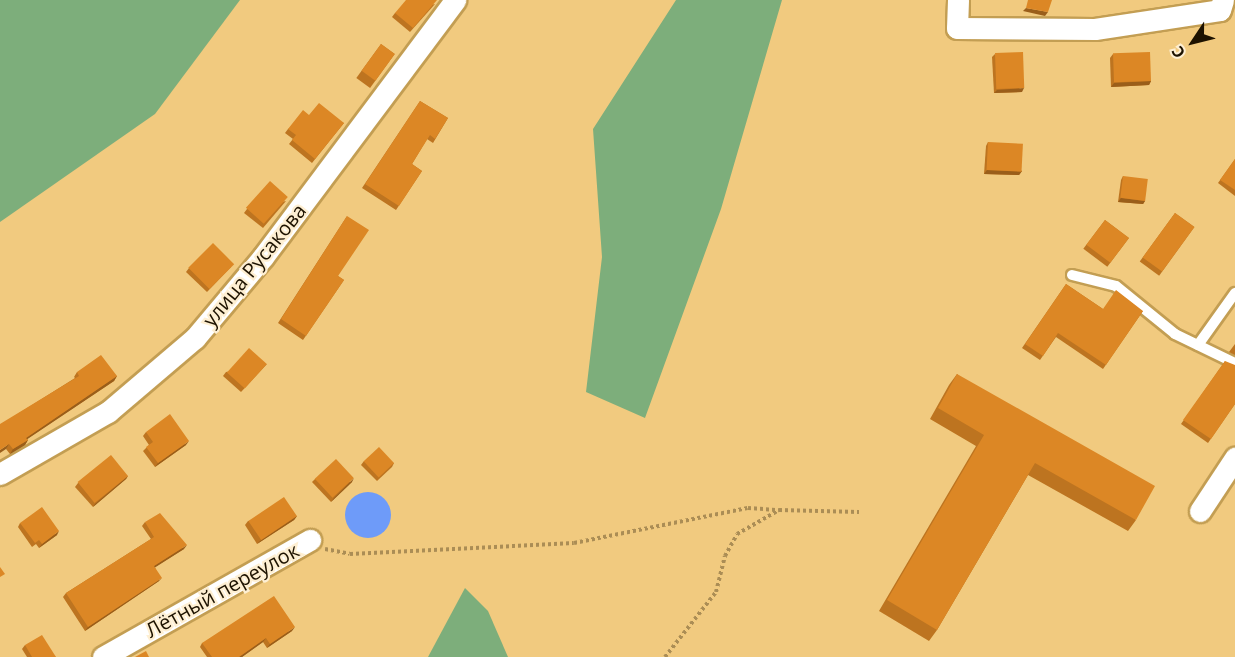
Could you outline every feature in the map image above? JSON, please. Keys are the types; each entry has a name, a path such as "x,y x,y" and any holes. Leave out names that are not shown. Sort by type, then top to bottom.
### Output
{"street":[{"name":"улица Русакова","path":"0,474 108,412 195,338 263,257 455,0"},
{"path":"958,0 957,28 1095,29 1222,5"},
{"path":"1200,511 1235,458"},
{"name":"Лётный переулок","path":"103,657 310,540"}],"lane":[{"path":"1072,275 1116,286 1175,334 1235,363"},
{"path":"1198,345 1235,293"}],"path":[{"path":"310,540 328,551 350,554 502,549 574,543 748,508 859,512"},
{"path":"665,657 716,592 725,556 737,534 779,510"}],"green space":[{"path":"0,0 240,0 155,114 0,222"},
{"path":"676,0 782,0 721,209 645,418 586,392 602,257 593,129"},
{"path":"465,588 488,611 508,657 428,657"}],"water":[{"path":"368,492 384,499 391,515 384,531 368,538 352,531 345,515 352,499"}],"building":[{"path":"406,0 437,0 413,28 395,13"},
{"path":"1028,0 1052,0 1048,12 1026,8"},
{"path":"381,44 395,54 375,81 362,71"},
{"path":"1023,52 1024,88 996,89 995,53"},
{"path":"1150,52 1151,81 1114,82 1113,53"},
{"path":"420,101 448,118 435,139 430,135 412,164 422,171 399,206 365,184"},
{"path":"319,103 344,123 315,159 292,140 296,135 288,129 303,110 309,115"},
{"path":"988,142 1023,144 1021,172 987,170"},
{"path":"1235,159 1235,190 1220,180"},
{"path":"1123,176 1148,179 1145,201 1120,198"},
{"path":"270,181 288,197 264,224 246,208"},
{"path":"1175,213 1194,227 1162,272 1143,257"},
{"path":"347,216 369,230 338,276 344,280 306,336 281,319"},
{"path":"1105,220 1129,238 1110,263 1086,245"},
{"path":"213,243 234,264 209,289 188,268"},
{"path":"1066,284 1103,309 1116,290 1143,311 1106,365 1058,333 1043,356 1025,344"},
{"path":"249,348 267,364 245,389 227,373"},
{"path":"101,355 117,376 26,438 28,440 13,449 9,444 0,450 0,424 79,376 77,372"},
{"path":"1225,361 1235,365 1235,404 1211,439 1183,420"},
{"path":"957,374 1155,486 1136,520 1035,463 937,630 887,600 984,435 938,408"},
{"path":"170,414 189,441 158,463 146,447 153,442 146,432"},
{"path":"379,447 394,463 379,477 364,461"},
{"path":"111,455 128,476 95,503 78,482"},
{"path":"336,459 354,478 333,498 315,479"},
{"path":"284,497 297,516 261,540 248,521"},
{"path":"42,507 59,531 42,544 39,540 35,543 20,523"},
{"path":"160,513 187,545 154,566 162,578 88,627 66,593 154,537 145,522"},
{"path":"0,567 5,574 0,577"},
{"path":"274,596 295,627 270,644 266,638 239,657 212,657 202,643"},
{"path":"42,635 56,657 32,657 25,645"},
{"path":"146,651 149,657 135,657"}]}
